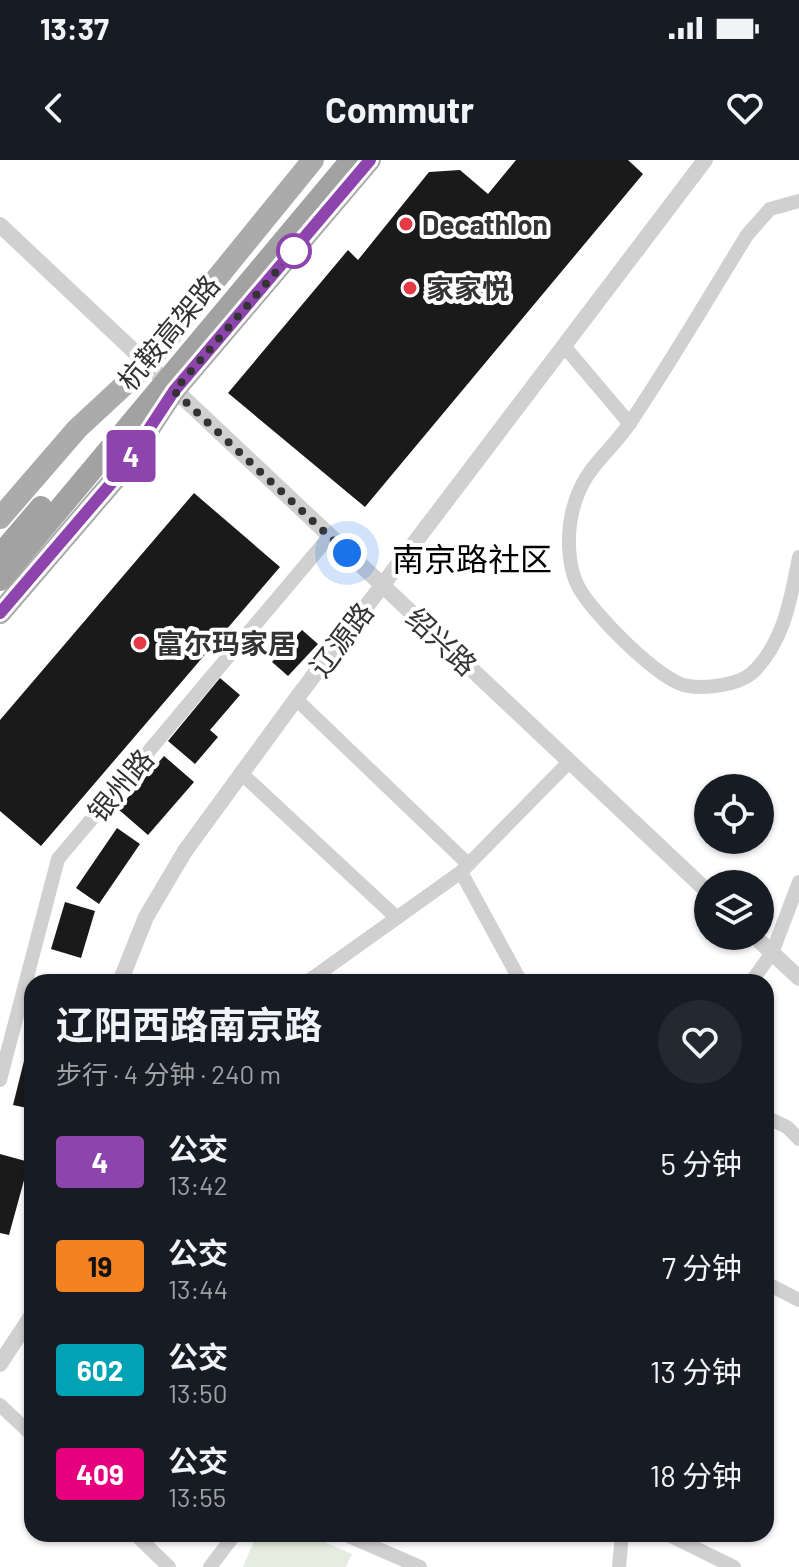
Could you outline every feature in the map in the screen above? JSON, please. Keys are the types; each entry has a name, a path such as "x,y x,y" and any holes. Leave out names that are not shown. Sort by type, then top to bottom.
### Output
{"highway":[{"name":"杭鞍高架路","path":"0,555 332,160"},
{"name":"杭鞍高架路","path":"0,580 351,160"}],"main road":[{"path":"0,518 77,429 147,364 313,160"},
{"path":"0,613 120,473 174,391 370,160"}],"street":[{"name":"辽源路","path":"126,974 146,917 185,851 296,699 705,160"},
{"path":"799,201 770,209 747,235 630,424 581,480 568,540 577,584 597,616 662,673 686,686 730,683 750,675 773,648 795,601 799,557"},
{"name":"绍兴路","path":"0,225 694,879"},
{"path":"564,346 630,424"},
{"name":"银州路","path":"28,974 58,859 329,537"},
{"path":"296,699 464,868 517,974"},
{"path":"318,974 464,868 569,762"},
{"path":"241,773 397,918"},
{"path":"757,974 772,953 799,882"},
{"path":"769,950 799,978"},
{"name":"银州路","path":"0,1080 24,989"},
{"path":"774,1121 787,1127 799,1139"},
{"path":"774,1287 799,1300"},
{"path":"0,1364 24,1327"},
{"path":"0,1405 24,1428"},
{"path":"143,1542 169,1567"},
{"path":"210,1567 229,1542"},
{"path":"362,1542 420,1567"},
{"path":"619,1567 621,1542"},
{"path":"683,1542 734,1567"}],"shaded area":[{"path":"254,1542 324,1542 352,1554 346,1567 243,1567"}],"building":[{"path":"516,160 628,160 643,174 365,507 228,393 348,250 358,260 429,172 460,170 488,194"},
{"name":"富尔玛家居","path":"194,493 280,567 41,846 0,811 0,720"},
{"path":"302,630 318,644 288,676 272,662"},
{"path":"220,678 240,695 210,730 218,737 195,764 168,741"},
{"path":"164,756 194,782 148,835 118,809"},
{"path":"117,828 140,844 99,904 76,888"},
{"path":"65,902 95,911 81,958 51,949"},
{"path":"24,1061 24,1107 13,1105"},
{"path":"0,1154 24,1161 24,1180 9,1235 0,1233"}],"bus line":[{"name":"4","path":"0,613 120,473 174,391 370,160"}],"place":[{"name":"Decathlon","path":"406,224"},
{"name":"家家悦","path":"410,288"},
{"name":"富尔玛家居","path":"140,643"}],"district":[{"name":"南京路社区","path":"472,558"}],"route":[{"path":"294,251 174,391 347,553"}]}
